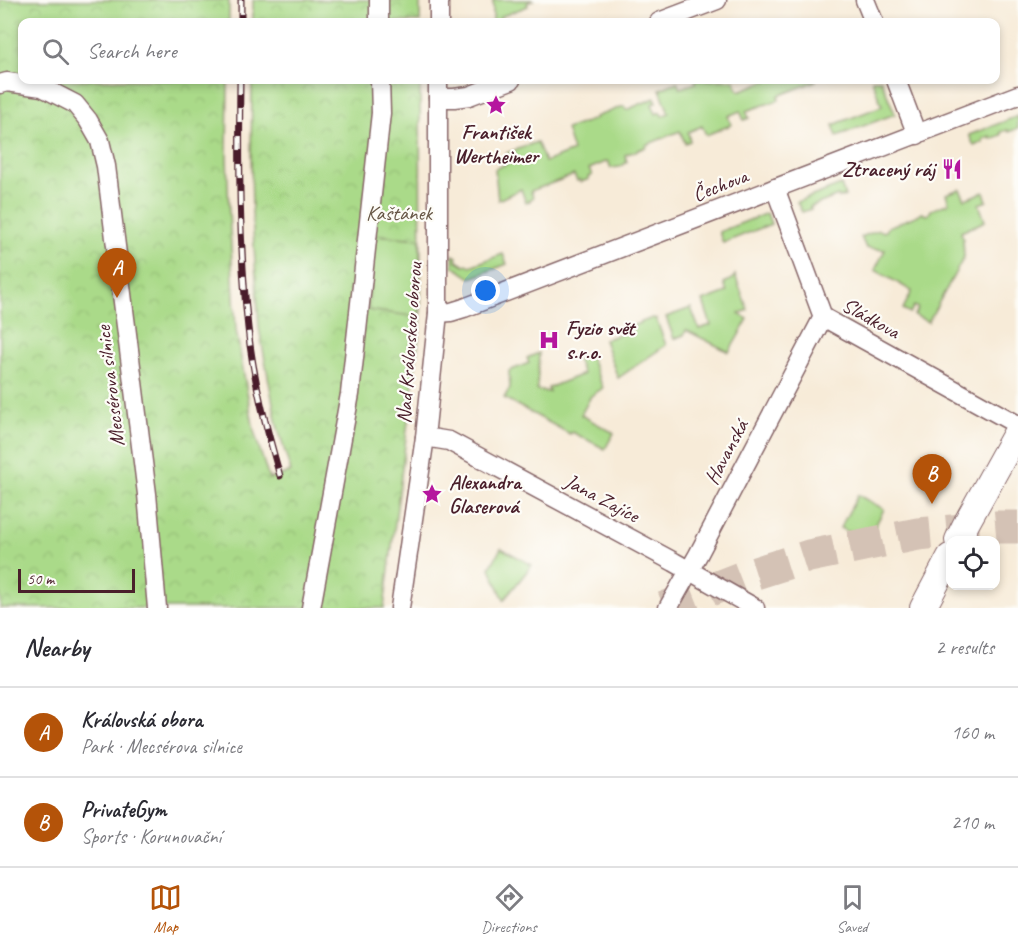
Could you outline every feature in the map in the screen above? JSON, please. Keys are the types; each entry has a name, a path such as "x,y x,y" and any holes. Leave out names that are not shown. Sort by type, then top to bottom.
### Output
{"main road":[{"path":"960,536 1018,430"},
{"path":"923,608 946,566"}],"street":[{"path":"379,0 379,18"},
{"path":"439,0 439,18"},
{"path":"670,18 717,0"},
{"path":"865,0 872,18"},
{"name":"Mecsérova silnice","path":"0,84 7,82 18,84"},
{"name":"Mecsérova silnice","path":"21,84 42,87 75,104 88,120 100,141 106,166 147,494 157,608"},
{"path":"311,608 350,394 381,113 380,84"},
{"name":"Nad Královskou oborou","path":"400,608 425,436 438,313 438,84"},
{"path":"438,98 469,96 500,84"},
{"path":"898,84 917,135"},
{"name":"Čechova","path":"438,313 464,308 1018,95"},
{"name":"Sládkova","path":"775,188 823,317 1018,425"},
{"name":"Havanská","path":"668,608 823,317"},
{"name":"Jana Zajíce","path":"425,436 449,441 755,608"}],"green space":[{"name":"Kaštánek","path":"0,0 229,0 229,18 18,18 18,84 228,84 227,157 236,330 254,431 269,479 291,472 277,425 259,328 252,212 252,84 420,84 421,321 384,608 0,608"},
{"path":"253,0 420,0 420,18 253,18"},
{"path":"493,0 534,0 527,3 528,6 500,18 493,18"},
{"path":"672,84 678,84 680,88 693,84 736,84 739,91 757,84 808,84 778,96 779,100 746,111 749,118 744,120 740,111 728,116 731,125 706,135 702,126 688,132 690,141 685,143 680,131 625,155 627,162 620,167 611,168 608,161 589,169 592,175 588,177 589,179 577,181 574,175 531,191 533,198 526,203 521,189 498,200 495,169 510,162 507,153 537,142 545,162 573,151 566,129 624,106 626,110 655,98 657,102 652,104 656,114 660,112 662,116 669,113 660,89"},
{"path":"874,84 883,84 895,114 837,136 833,125 882,106"},
{"path":"1018,116 1018,128 1009,132 1008,130 1001,132 1001,135 991,139 990,136 974,146 969,135"},
{"path":"841,185 845,196 839,198 838,196 802,212 797,202"},
{"path":"960,189 965,199 984,192 987,201 979,204 985,221 961,232 964,257 928,322 914,315 918,308 914,306 910,313 903,309 912,291 875,270 885,250 866,248 861,237 879,230 884,232 888,227 923,213 929,214 931,210 949,203 946,194"},
{"path":"767,213 771,224 723,243 719,232"},
{"path":"374,235 420,239 419,317 368,310"},
{"path":"503,254 507,264 471,278 453,266 453,255 465,266 467,264 470,266"},
{"path":"735,275 748,310 739,314 748,319 729,352 686,330 684,335 674,339 666,317 691,308 699,329 711,325 703,301 727,292 724,283 733,279"},
{"path":"652,318 656,319 666,345 618,378 604,340 633,329 632,326"},
{"path":"539,353 537,390 549,392 548,388 583,374 577,359 589,354 603,388 591,396 581,415 614,433 605,449 572,432 570,434 504,398 510,388 509,371 529,363 527,358"},
{"path":"858,495 884,509 867,542 840,528"},
{"path":"501,548 532,565 504,600 490,568"}],"tunnel":[{"path":"664,608 743,577 809,556 918,534 1018,527"}],"railway":[{"path":"241,0 241,18"},
{"path":"240,84 241,235 248,328 253,365 280,476"}],"place":[{"name":"František Wertheimer","path":"496,105"},
{"name":"Ztracený ráj","path":"952,169"},
{"name":"Královská obora","path":"117,298"},
{"name":"Fyzio svět s.r.o.","path":"549,340"},
{"name":"Alexandra Glaserová","path":"432,494"},
{"name":"PrivateGym","path":"932,504"}]}
